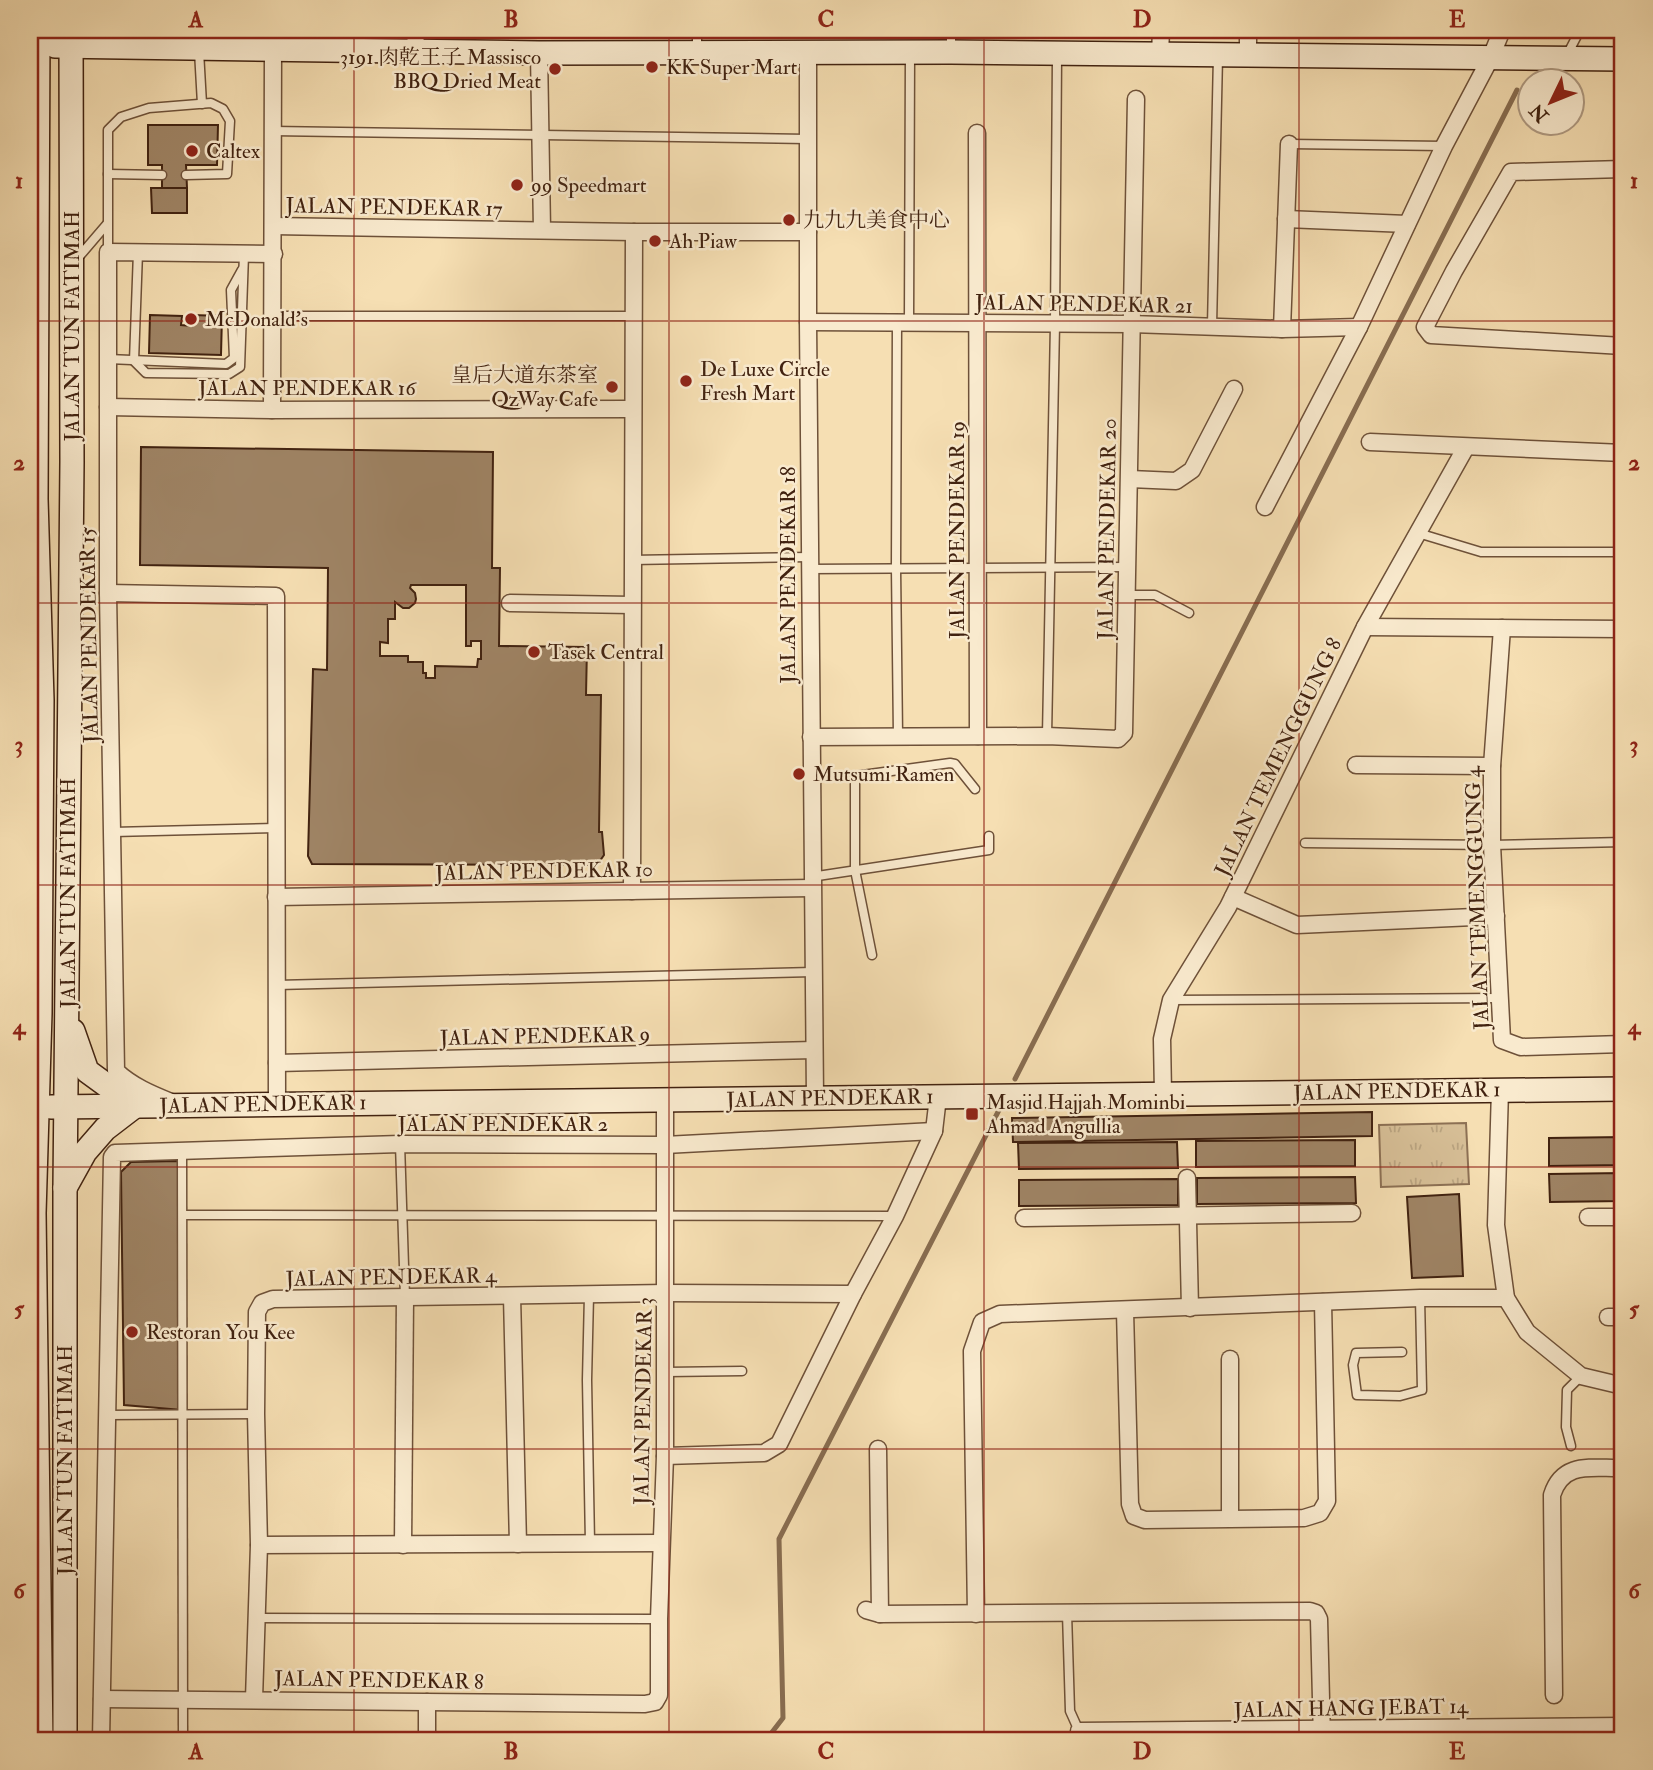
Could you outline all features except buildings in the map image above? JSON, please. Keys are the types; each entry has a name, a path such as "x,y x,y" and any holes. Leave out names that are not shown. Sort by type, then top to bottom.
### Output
{"main road":[{"path":"38,38 71,38 199,49 273,50 416,40 539,53 697,40 808,52 910,52 951,41 1056,54 1623,59"},
{"name":"JALAN TUN FATIMAH","path":"38,38 33,270 33,499 35,892 40,1013 34,1107 34,1213 41,1740"},
{"name":"JALAN TUN FATIMAH","path":"65,1740 65,1107 72,462 71,38"},
{"path":"33,463 72,462"},
{"path":"33,499 71,498"},
{"path":"35,892 51,900 59,889 58,824 69,813"},
{"path":"30,1034 40,1013"},
{"path":"65,1189 85,1152 105,1129 135,1106 87,1071 67,1013"},
{"name":"JALAN PENDEKAR 1","path":"34,1107 1623,1089"}],"street":[{"path":"1160,55 1161,30"},
{"path":"1248,30 1248,56"},
{"path":"1265,507 1359,327 1406,224 1491,57 1502,30"},
{"name":"JALAN PENDEKAR 17","path":"272,410 273,50"},
{"name":"JALAN PENDEKAR 18","path":"808,52 809,563 815,1098"},
{"path":"539,53 542,230"},
{"name":"JALAN PENDEKAR 20","path":"1048,736 1118,739 1124,733 1136,99"},
{"name":"JALAN PENDEKAR 19","path":"977,132 978,736"},
{"path":"1282,329 1289,144"},
{"path":"1623,169 1511,173 1425,327 1431,335 1623,346"},
{"path":"1286,219 1406,224"},
{"name":"JALAN PENDEKAR 17","path":"273,226 808,232"},
{"path":"632,891 634,232"},
{"path":"108,252 244,260 274,254"},
{"name":"JALAN PENDEKAR 15","path":"108,252 108,593 116,1071 146,1092 180,1105"},
{"name":"JALAN PENDEKAR 21","path":"808,322 1131,324 1282,329 1359,327"},
{"path":"1129,480 1176,481 1192,470 1234,388"},
{"name":"JALAN PENDEKAR 16","path":"108,407 272,410 632,409"},
{"path":"1370,442 1623,453"},
{"name":"JALAN TEMENGGUNG 8","path":"1163,1094 1162,1039 1171,1000 1233,897 1365,627 1466,447"},
{"path":"108,593 276,596 277,1104"},
{"path":"510,603 632,605"},
{"path":"1365,627 1623,629"},
{"name":"JALAN TEMENGGUNG 4","path":"1502,628 1492,766 1492,845 1502,1040 1521,1047 1623,1044"},
{"path":"811,737 1048,736"},
{"path":"1356,765 1492,766"},
{"name":"JALAN PENDEKAR 10","path":"276,897 632,891 812,883"},
{"path":"1233,897 1297,925 1496,916"},
{"name":"JALAN PENDEKAR 9","path":"276,1063 814,1050"},
{"path":"1500,1090 1496,1225 1506,1298 1527,1332 1581,1376 1623,1386"},
{"path":"665,1457 764,1453 779,1444 895,1216 933,1131 938,1097"},
{"name":"JALAN PENDEKAR 3","path":"655,1702 659,1695 665,1457 665,1100"},
{"name":"JALAN PENDEKAR 2","path":"101,1740 113,1157 120,1151 400,1144 665,1145 933,1131"},
{"path":"1187,1178 1190,1308"},
{"path":"1024,1217 1352,1213"},
{"path":"1588,1217 1623,1217"},
{"name":"JALAN PENDEKAR 4","path":"254,1699 258,1545 257,1312 262,1303 273,1299 666,1293 853,1294"},
{"path":"512,1296 519,1544"},
{"path":"403,1545 405,1297"},
{"path":"976,1614 972,1351 982,1322 1000,1314 1420,1297 1506,1298"},
{"path":"1125,1311 1130,1504 1134,1516 1145,1520 1304,1518 1320,1513 1327,1502 1323,1302"},
{"path":"1230,1359 1230,1518"},
{"path":"878,1449 873,1612 976,1614 1310,1611 1319,1619 1322,1735"},
{"path":"1553,1695 1552,1496 1557,1481 1569,1471 1623,1468"},
{"path":"258,1545 661,1543"},
{"name":"JALAN PENDEKAR 8","path":"102,1699 655,1702"},
{"path":"427,1702 427,1740"},
{"name":"JALAN HANG JEBAT 14","path":"1079,1736 1570,1733 1623,1726"}],"lane":[{"path":"1565,58 1580,30"},
{"path":"199,49 202,104"},
{"path":"898,736 896,568 910,52"},
{"path":"1048,736 1055,324 1056,54"},
{"path":"1212,326 1218,55"},
{"path":"108,252 108,130 121,117 149,108 211,103 223,109 230,121 227,174 186,175"},
{"path":"272,131 807,139"},
{"path":"1289,144 1444,146"},
{"path":"108,174 162,175"},
{"path":"71,266 107,224"},
{"path":"134,361 138,252"},
{"path":"108,359 134,361 146,373 229,374 240,367 244,260"},
{"path":"272,316 632,316"},
{"path":"1418,533 1481,552 1623,552"},
{"path":"631,559 896,568 1128,567"},
{"path":"1128,595 1155,595 1189,613"},
{"path":"872,955 855,870 856,774 955,764 975,789"},
{"path":"113,832 276,828"},
{"path":"812,883 855,870 989,850 989,836"},
{"path":"1306,843 1492,845 1623,842"},
{"path":"276,985 813,972"},
{"path":"1171,1000 1500,998"},
{"path":"400,1144 405,1297"},
{"path":"182,1150 183,1740"},
{"path":"183,1215 895,1216"},
{"path":"589,1295 587,1380 590,1543"},
{"path":"1402,1352 1356,1353 1353,1365 1357,1395 1400,1396 1422,1390 1420,1297"},
{"path":"666,1372 742,1371"},
{"path":"1571,1447 1566,1426 1567,1390 1581,1376"},
{"path":"107,1415 256,1414"},
{"path":"1067,1613 1070,1711 1079,1736"},
{"path":"255,1618 659,1619"}],"green space":[{"path":"1466,1123 1469,1184 1381,1187 1379,1125"}],"waterway":[{"path":"1015,1079 1516,92"},
{"path":"766,1740 783,1718 779,1539 1000,1108"}],"place":[{"name":"KK Super Mart","path":"652,67"},
{"name":"3191 肉乾王子 Massisco BBQ Dried Meat","path":"555,69"},
{"name":"Caltex","path":"192,151"},
{"name":"99 Speedmart","path":"517,185"},
{"name":"九九九美食中心","path":"789,220"},
{"name":"Ah Piaw","path":"655,241"},
{"name":"McDonald's","path":"191,319"},
{"name":"De Luxe Circle Fresh Mart","path":"686,381"},
{"name":"皇后大道东茶室 QzWay Cafe","path":"612,387"},
{"name":"Tasek Central","path":"534,652"},
{"name":"Mutsumi Ramen","path":"799,774"},
{"name":"Masjid Hajjah Mominbi Ahmad Angullia","path":"972,1114"},
{"name":"Restoran You Kee","path":"132,1332"}]}
